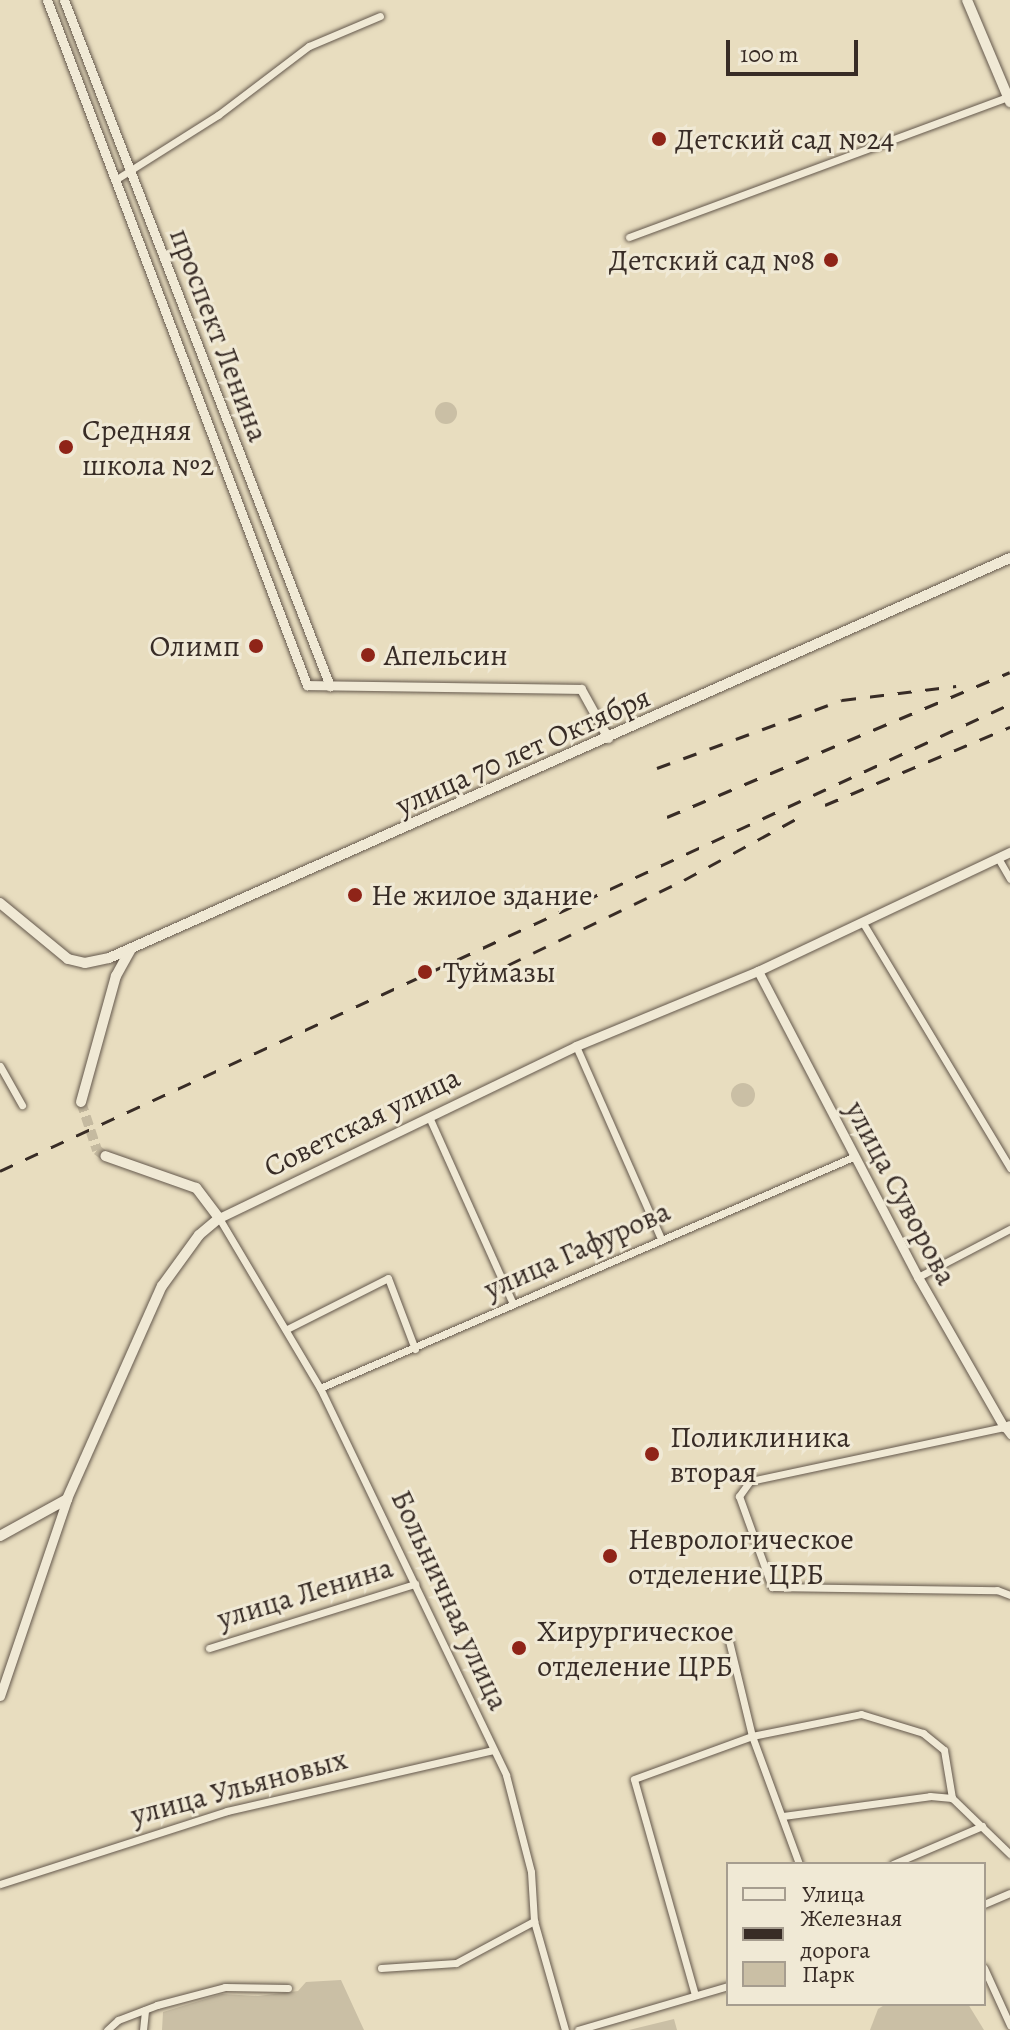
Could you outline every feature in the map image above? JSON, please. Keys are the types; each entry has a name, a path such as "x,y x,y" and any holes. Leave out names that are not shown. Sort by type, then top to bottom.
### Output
{"main road":[{"path":"967,0 1009,99"},
{"name":"улица 70 лет Октября","path":"0,903 52,949 85,963 132,948 1010,558"},
{"path":"81,1102 116,976 132,948"},
{"path":"105,1156 196,1188 219,1218"},
{"name":"Советская улица","path":"67,1499 162,1286 199,1235 219,1218"},
{"path":"0,1536 67,1499"}],"street":[{"name":"проспект Ленина","path":"47,0 307,685 330,686 64,0"},
{"path":"115,180 131,173 309,46 380,16"},
{"path":"629,237 1009,99"},
{"path":"330,686 581,689 608,738"},
{"name":"Советская улица","path":"219,1218 576,1046 758,971 1010,852"},
{"path":"998,858 1010,879"},
{"path":"863,923 1010,1168"},
{"name":"улица Суворова","path":"758,971 918,1277 1008,1429"},
{"path":"576,1046 661,1239"},
{"path":"0,1066 22,1105"},
{"path":"429,1117 513,1304"},
{"name":"улица Гафурова","path":"320,1388 853,1157"},
{"name":"Больничная улица","path":"219,1218 320,1388 506,1775 531,1872 534,1921 565,2030"},
{"path":"918,1277 1010,1229"},
{"path":"287,1329 388,1278 415,1349"},
{"path":"1008,1429 750,1481 739,1496 772,1587 997,1590 1010,1595"},
{"name":"Советская улица","path":"1,1692 67,1499"},
{"name":"улица Ленина","path":"209,1648 415,1584"},
{"path":"729,1641 752,1736 798,1862"},
{"path":"695,1995 634,1779 752,1736 861,1714 923,1733 944,1750 952,1798 1010,1854"},
{"name":"улица Ульяновых","path":"0,1884 227,1811 493,1750"},
{"path":"783,1816 930,1796 952,1798"},
{"path":"898,1862 982,1826"},
{"path":"986,1903 1010,1893"},
{"path":"381,1968 456,1963 534,1921"},
{"path":"986,1972 1010,2025"},
{"path":"107,2030 118,2020 145,2010 225,1987 288,1988"},
{"path":"578,2030 726,1987"},
{"path":"143,2030 145,2010"}],"green space":[{"path":"446,402 454,405 457,413 454,421 446,424 438,421 435,413 438,405"},
{"path":"738,1083 748,1083 755,1090 755,1100 748,1107 738,1107 731,1100 731,1090"},
{"path":"341,1980 364,2030 162,2030 163,2012 222,1994 258,1996 298,1991 306,1982"},
{"path":"883,2006 969,2006 984,2030 870,2030 878,2009"},
{"path":"674,2019 677,2030 629,2030"}],"tunnel":[{"path":"81,1102 97,1150 105,1156"}],"railway":[{"path":"667,817 1010,672"},
{"path":"657,768 842,700 956,686"},
{"path":"0,1171 1010,704"},
{"path":"825,805 1010,727"},
{"path":"508,965 684,880 803,815"}],"place":[{"name":"Детский сад №24","path":"659,139"},
{"name":"Детский сад №8","path":"831,260"},
{"name":"Средняя школа №2","path":"66,447"},
{"name":"Олимп","path":"256,646"},
{"name":"Апельсин","path":"368,655"},
{"name":"Не жилое здание","path":"355,895"},
{"name":"Туймазы","path":"425,972"},
{"name":"Поликлиника вторая","path":"652,1454"},
{"name":"Неврологическое отделение ЦРБ","path":"610,1556"},
{"name":"Хирургическое отделение ЦРБ","path":"519,1648"}]}
